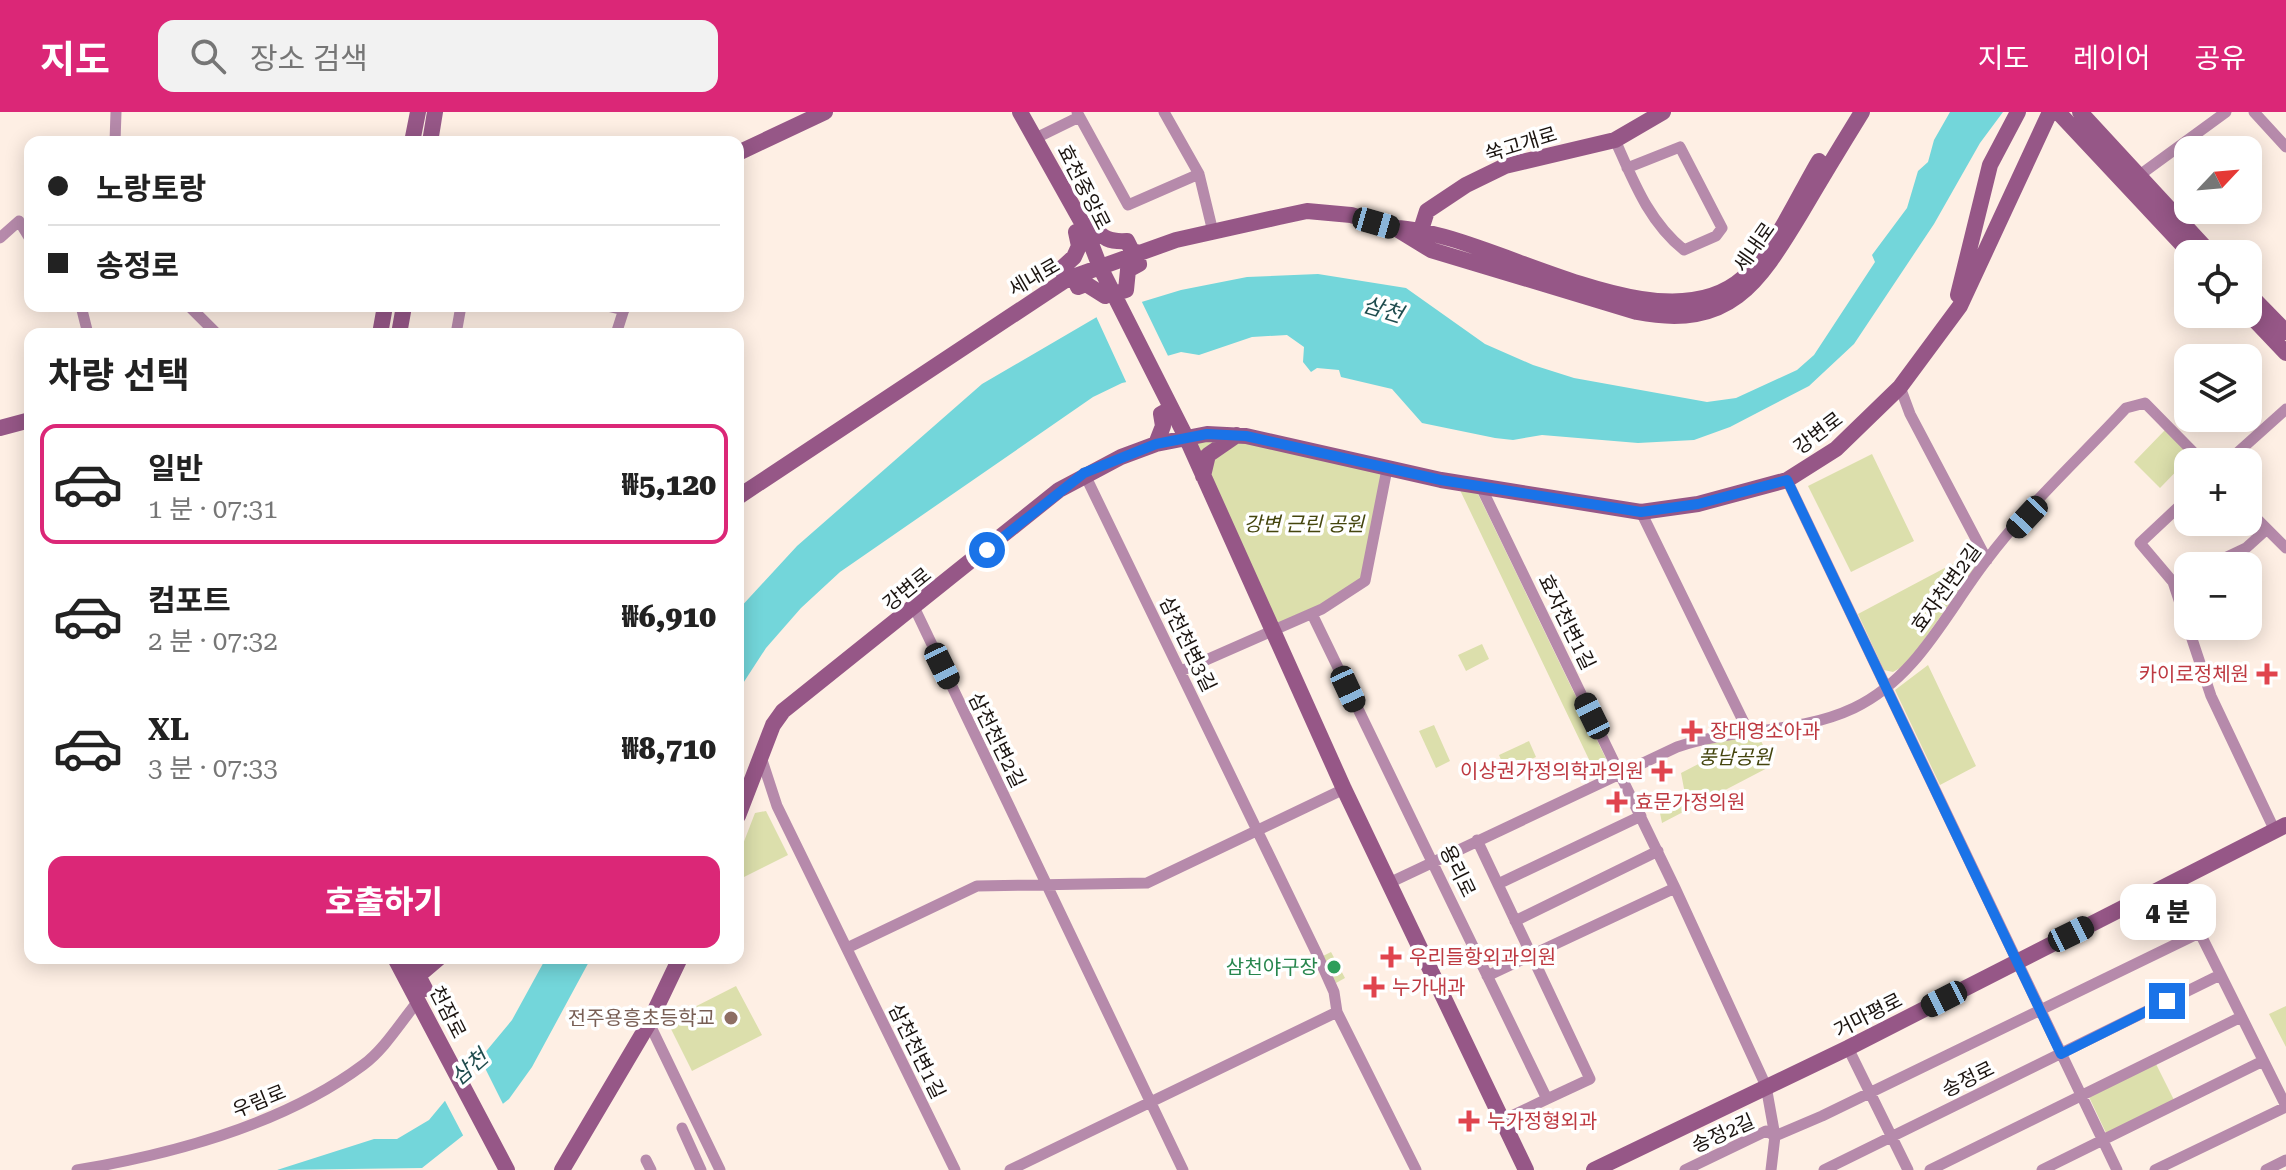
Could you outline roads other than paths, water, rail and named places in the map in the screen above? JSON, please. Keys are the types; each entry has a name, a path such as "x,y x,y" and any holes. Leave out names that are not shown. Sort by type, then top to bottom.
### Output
{"street":[{"path":"115,136 116,112"},
{"path":"413,136 418,112"},
{"path":"431,136 435,112"},
{"path":"744,150 825,112"},
{"name":"효천중앙로","path":"1020,112 1085,228 1106,284 1170,409"},
{"path":"1164,112 1199,174 1213,232"},
{"name":"쑥고개로","path":"1418,237 1427,211 1466,185 1505,166 1615,140 1663,112"},
{"name":"세내로","path":"1418,237 1628,296 1679,302 1704,298 1742,279 1756,264 1849,112"},
{"name":"세내로","path":"744,493 1070,278 1106,284 1134,253 1307,211 1351,215 1395,228 1637,312 1657,316 1702,313 1732,301 1762,276 1862,112"},
{"path":"1960,306 1957,299 1990,165 2018,112"},
{"name":"강변로","path":"744,800 773,725 783,711 1084,473 1156,441 1185,435 1237,435 1481,487 1641,512 1698,504 1787,480 1836,449 1900,387 1960,306 2050,112"},
{"path":"2058,112 2178,240"},
{"path":"2137,177 2226,112"},
{"path":"2254,112 2286,147"},
{"path":"1036,138 1078,114 1128,205 1199,174"},
{"path":"2087,115 2137,177 2198,240"},
{"path":"1615,140 1627,168 1642,201 1684,250 1716,236 1722,228 1680,147 1627,168"},
{"path":"0,238 19,221 24,229"},
{"path":"1070,278 1061,269 1079,246 1076,232 1093,225 1100,236 1113,242 1127,241 1139,264 1127,275 1126,290 1106,284"},
{"path":"2262,307 2286,332"},
{"path":"195,312 211,328"},
{"path":"2262,328 2286,353"},
{"path":"1900,387 1910,414 1987,560"},
{"name":"효자천변2길","path":"1888,688 1946,621 1987,560 2126,408 2145,403 2189,448"},
{"path":"1156,441 1163,426 1161,414 1170,409 1185,435 1344,789 1526,1170"},
{"path":"2243,448 2286,409"},
{"path":"0,428 24,422"},
{"path":"1203,476 1208,455 1237,435"},
{"path":"1181,671 1312,614 1365,581 1387,469"},
{"name":"삼천천변3길","path":"1084,473 1258,830 1334,992 1337,1012 1416,1170"},
{"path":"1787,480 2117,1170"},
{"name":"효자천변1길","path":"1481,487 1658,851 1766,1086"},
{"path":"2174,511 2140,543 2173,582 2211,696 2280,828"},
{"path":"1641,512 1749,733"},
{"path":"2262,524 2286,548"},
{"path":"2238,552 2267,529"},
{"name":"삼천천변2길","path":"915,609 1183,1170"},
{"name":"용리로","path":"1312,614 1547,1099"},
{"path":"1389,883 1620,773 1711,735 1782,730 1828,719 1888,688"},
{"name":"삼천천변1길","path":"760,756 777,806 955,1170"},
{"path":"847,948 977,886 1147,883 1344,789"},
{"path":"1498,884 1641,816"},
{"name":"거마평로","path":"1594,1170 1848,1048 2280,828"},
{"path":"1477,840 1590,1079 1501,1121"},
{"path":"1515,921 1658,851"},
{"path":"2155,1170 2286,1107 2174,881"},
{"path":"1487,976 1675,888"},
{"name":"송정로","path":"1822,1116 2199,933"},
{"name":"천잠로","path":"401,964 415,979"},
{"name":"천잠로","path":"411,964 423,1001 507,1170"},
{"path":"415,979 432,964"},
{"path":"562,1170 649,1023 677,964"},
{"name":"송정로","path":"1825,1170 2220,975"},
{"name":"천잠로","path":"423,1001 518,1170"},
{"name":"우림로","path":"77,1170 227,1134 303,1103 366,1064 423,1001"},
{"path":"1010,1170 1337,1012"},
{"path":"1930,1170 2241,1017"},
{"path":"649,1023 720,1170"},
{"path":"1848,1048 1908,1170"},
{"path":"2042,1170 2263,1061"},
{"name":"송정2길","path":"1766,1086 1775,1136 1771,1170"},
{"name":"송정2길","path":"1775,1136 1822,1116"},
{"path":"682,1128 701,1170"},
{"name":"송정2길","path":"1685,1170 1766,1131 1775,1136"},
{"path":"2266,1170 2286,1160"}],"water":[{"name":"삼천","path":"1950,112 2003,112 1980,143 1934,224 1854,344 1809,386 1730,427 1694,440 1638,443 1542,435 1513,440 1495,438 1422,423 1392,389 1341,377 1339,370 1317,368 1311,372 1303,362 1304,347 1287,335 1252,337 1199,355 1181,352 1167,356 1154,376 1122,383 1093,397 840,572 801,608 766,648 744,682 744,603 797,546 982,384 1102,314 1181,290 1247,277 1318,274 1406,288 1485,344 1533,365 1574,378 1707,402 1736,398 1797,370 1814,355 1875,262 1872,255 1907,208 1918,171 1928,162 1934,140"},
{"path":"543,964 588,964 532,1067 509,1099 422,1168 277,1170 374,1139 397,1139 429,1120 512,1020"}],"place":[{"name":"카이로정체원","path":"2267,674"},
{"name":"장대영소아과","path":"1692,731"},
{"name":"이상권가정의학과의원","path":"1662,771"},
{"name":"효문가정의원","path":"1617,802"},
{"name":"우리들항외과의원","path":"1391,957"},
{"name":"삼천야구장","path":"1334,967"},
{"name":"누가내과","path":"1374,987"},
{"name":"전주용흥초등학교","path":"731,1018"},
{"name":"누가정형외과","path":"1469,1121"}],"park label":[{"name":"강변 근린 공원","path":"1304,524"},
{"name":"풍남공원","path":"1735,757"}]}
